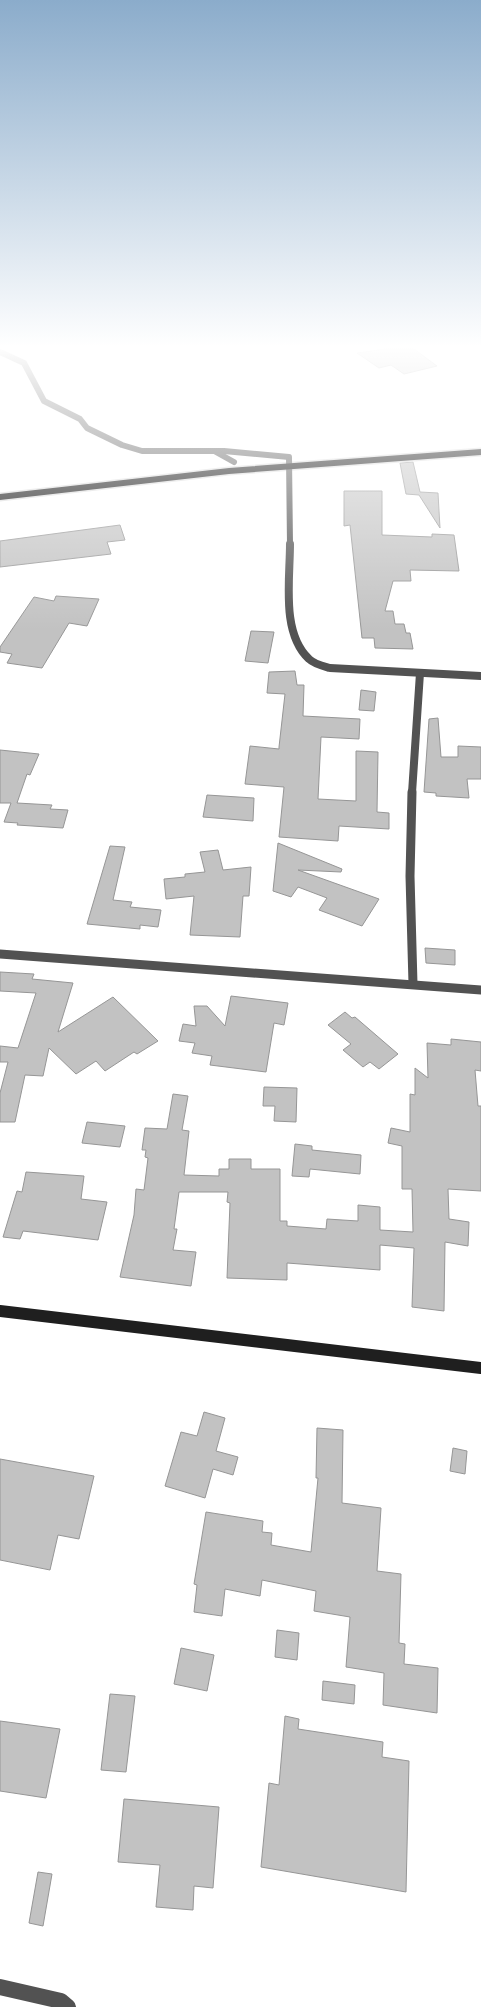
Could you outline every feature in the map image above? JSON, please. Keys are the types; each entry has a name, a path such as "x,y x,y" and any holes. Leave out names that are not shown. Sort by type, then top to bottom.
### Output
{"highway":[{"path":"408,453 481,444"},
{"path":"0,489 234,462 289,461 408,453 481,452"},
{"path":"0,497 289,461"}],"street":[{"path":"117,443 142,451 250,452 289,461 290,625 296,644 310,661 330,668 481,676"},
{"path":"210,451 234,462"},
{"path":"414,984 410,876 412,783 420,673"},
{"path":"0,954 481,990"},
{"path":"0,1311 481,1368"},
{"path":"0,1986 61,2001 68,2007"}],"building":[{"path":"413,462 420,492 438,493 440,528 419,495 406,494 400,463"},
{"path":"344,491 382,491 382,535 432,537 432,534 454,535 459,571 410,570 411,581 393,581 385,611 393,611 395,624 404,624 406,633 410,633 413,649 375,648 374,638 362,638 350,525 344,526"},
{"path":"120,525 125,540 107,542 111,554 0,567 0,541"},
{"path":"56,596 99,599 87,626 69,623 42,668 7,663 12,654 0,652 0,647 34,597 54,601"},
{"path":"251,631 274,632 268,663 245,661"},
{"path":"295,671 297,685 304,685 303,716 360,719 359,739 321,737 318,799 356,801 356,751 378,752 377,812 389,813 389,829 339,826 338,841 279,837 284,787 245,784 250,746 279,749 285,694 267,693 269,672"},
{"path":"361,690 376,692 374,711 359,710"},
{"path":"438,718 441,757 458,757 458,746 481,747 481,779 467,779 469,798 436,796 436,793 424,792 429,719"},
{"path":"0,750 39,754 30,775 27,774 17,803 52,805 50,809 68,810 63,828 17,825 18,823 4,822 11,803 0,803"},
{"path":"207,795 254,798 253,821 203,817"},
{"path":"278,843 342,869 341,872 298,870 379,899 362,926 319,910 327,898 298,887 291,897 273,891"},
{"path":"110,846 125,847 113,900 132,902 130,907 161,910 158,927 140,925 140,929 87,924"},
{"path":"218,850 223,870 251,867 249,896 243,896 240,937 190,935 194,896 166,899 164,879 185,877 185,874 205,872 200,852"},
{"path":"425,948 455,950 455,965 426,963"},
{"path":"0,972 34,974 32,979 73,983 58,1032 113,997 158,1041 137,1054 134,1052 105,1071 96,1061 76,1074 49,1048 43,1076 25,1075 15,1122 0,1122 0,1093 8,1062 0,1062 0,1046 18,1048 36,993 0,991"},
{"path":"231,996 288,1003 284,1025 274,1023 266,1072 210,1065 212,1056 192,1053 195,1043 179,1041 183,1024 196,1026 194,1006 207,1006 225,1026"},
{"path":"345,1012 352,1018 355,1017 398,1054 379,1069 370,1062 363,1067 343,1050 351,1044 328,1025"},
{"path":"451,1039 481,1042 481,1071 475,1070 478,1106 481,1106 481,1191 448,1189 449,1219 469,1222 468,1246 445,1242 444,1311 412,1307 414,1248 380,1245 380,1270 287,1263 287,1280 227,1278 230,1203 227,1202 228,1192 179,1192 174,1229 177,1229 173,1250 196,1252 191,1286 120,1277 134,1215 136,1189 144,1190 148,1158 145,1157 146,1150 142,1150 145,1128 167,1129 173,1094 188,1096 182,1130 189,1131 184,1175 219,1176 219,1169 229,1169 229,1159 251,1159 251,1169 280,1169 280,1221 287,1221 287,1226 326,1229 327,1219 358,1221 358,1205 380,1207 380,1230 413,1232 412,1189 402,1189 402,1146 388,1143 391,1128 410,1132 410,1094 415,1095 415,1068 428,1078 427,1043 451,1045"},
{"path":"264,1087 297,1088 296,1122 274,1121 275,1106 263,1106"},
{"path":"87,1122 125,1126 120,1147 82,1143"},
{"path":"295,1144 312,1146 312,1150 361,1155 360,1174 310,1169 309,1177 292,1176"},
{"path":"26,1172 84,1176 81,1199 107,1202 98,1240 23,1231 20,1239 3,1237 17,1191 22,1192"},
{"path":"204,1412 225,1418 216,1451 238,1457 233,1475 213,1469 205,1498 165,1486 181,1432 197,1436"},
{"path":"317,1428 343,1430 342,1503 381,1508 377,1571 401,1574 399,1643 405,1644 404,1664 438,1668 437,1713 383,1705 384,1673 346,1667 350,1617 314,1611 316,1591 262,1580 260,1596 225,1589 222,1616 194,1612 197,1585 194,1584 206,1512 263,1521 262,1532 272,1533 271,1545 311,1552 318,1478 316,1478"},
{"path":"453,1448 467,1451 465,1474 450,1471"},
{"path":"0,1459 94,1476 79,1539 58,1535 50,1570 0,1560"},
{"path":"277,1630 299,1633 297,1660 275,1657"},
{"path":"181,1648 214,1655 207,1691 174,1684"},
{"path":"323,1681 355,1685 354,1704 322,1700"},
{"path":"110,1694 135,1696 126,1772 101,1770"},
{"path":"285,1716 299,1719 298,1729 383,1742 382,1757 409,1761 406,1892 261,1867 269,1783 279,1785"},
{"path":"0,1721 60,1729 46,1798 0,1791"},
{"path":"124,1799 219,1807 213,1888 194,1886 193,1910 156,1907 160,1865 118,1862"},
{"path":"38,1872 52,1874 43,1926 29,1923"}]}
